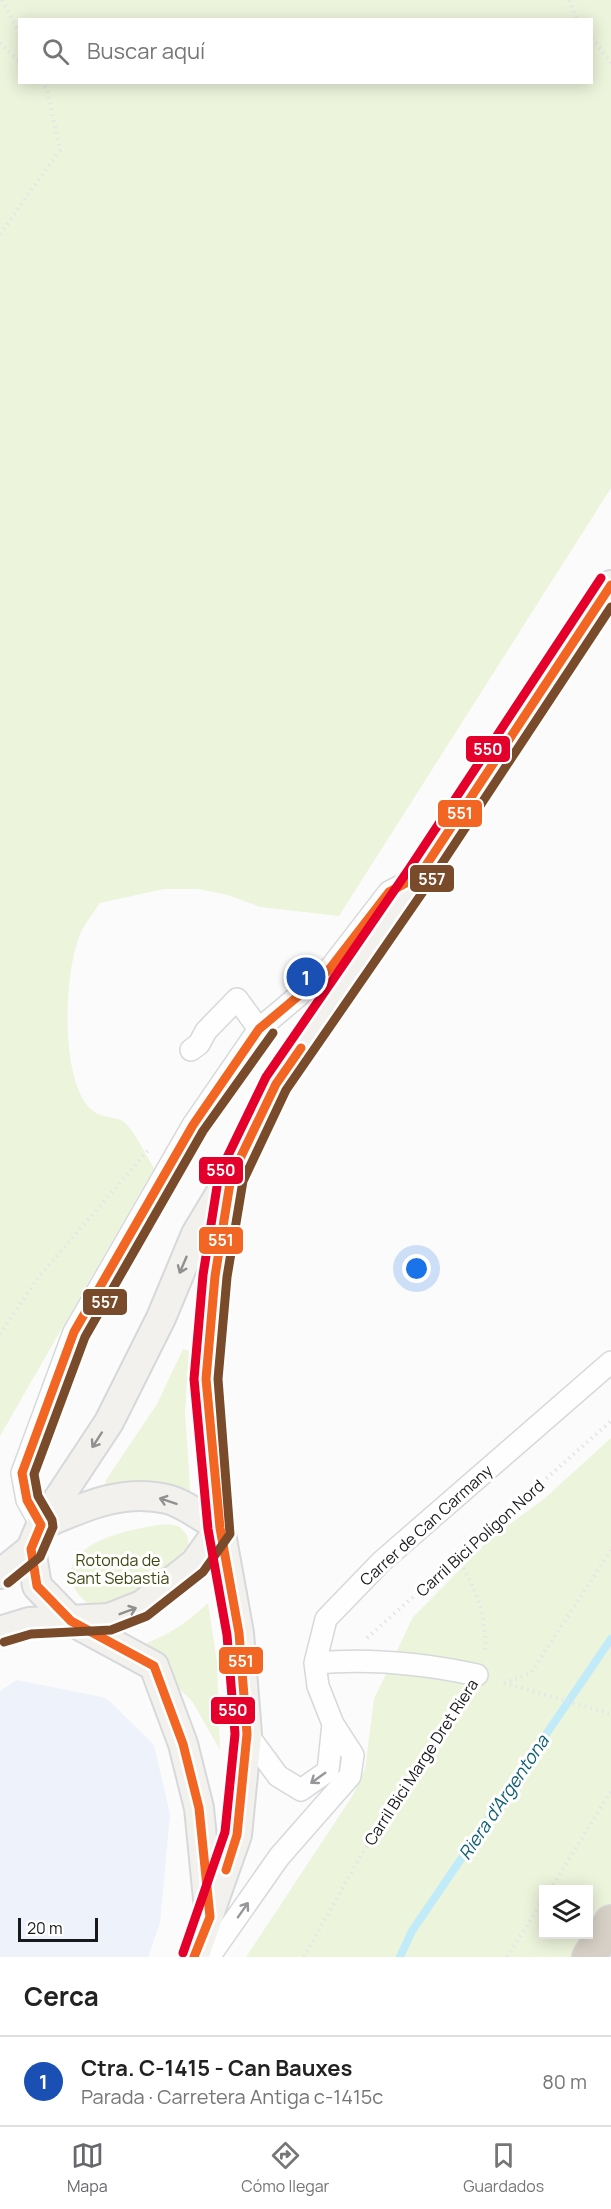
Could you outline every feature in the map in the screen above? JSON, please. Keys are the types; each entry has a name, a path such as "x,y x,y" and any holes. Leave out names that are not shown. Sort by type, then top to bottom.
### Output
{"highway":[{"path":"589,1957 611,1922"}],"street":[{"path":"0,1574 36,1537 109,1422 161,1318 196,1234 231,1177 276,1084 419,876 611,585"},
{"path":"210,1917 199,1808 183,1744 154,1666 70,1621 37,1586 36,1537 22,1473 74,1332 193,1125 259,1029 328,971 389,892 419,876"},
{"path":"190,1050 199,1044 206,1031 222,1018 237,999 259,1029"},
{"path":"194,1957 237,1835 247,1734 239,1633 220,1528 206,1379 216,1275 231,1177"},
{"name":"Carrer de Can Carmany","path":"209,1957 279,1857 350,1776 353,1755 333,1724 318,1686 315,1663 326,1619 381,1562 611,1362"},
{"path":"36,1537 90,1503 130,1495 168,1499 220,1528"},
{"path":"0,1631 29,1622 109,1618 142,1605 195,1563 220,1528"},
{"path":"315,1663 356,1659 397,1660 477,1675"},
{"name":"Carrer de Can Carmany","path":"247,1734 278,1776 301,1790 328,1771 333,1724"}],"path":[{"path":"2,0 18,30"},
{"path":"569,0 576,18"},
{"path":"593,40 611,63"},
{"path":"0,42 18,60"},
{"path":"0,234 60,150 47,89 43,84"},
{"path":"0,1334 37,1279 154,1143"},
{"name":"Carril Bici Polígon Nord","path":"356,1659 362,1641 611,1421"},
{"path":"504,1683 531,1674 611,1550"},
{"name":"Carril Bici Marge Dret Riera","path":"304,1957 360,1857 477,1675 484,1658 486,1630 472,1581 458,1558"},
{"path":"477,1675 611,1714"},
{"path":"553,1885 611,1791"},
{"path":"507,1957 539,1905"}],"shaded area":[{"path":"17,1680 106,1698 154,1745 170,1814 160,1923 148,1957 0,1957 0,1691"}],"green space":[{"path":"0,0 611,0 611,488 339,916 260,907 228,895 198,889 164,889 100,903 86,923 76,947 68,996 69,1051 74,1076 82,1097 93,1111 124,1122 136,1137 154,1168 0,1436"},
{"path":"183,1349 189,1351 185,1412 191,1502 104,1489 106,1480 157,1404"},
{"path":"611,1438 611,1957 246,1957 353,1795 365,1769 374,1699 413,1617 491,1538 545,1498"},
{"name":"Rotonda de Sant Sebastià","path":"165,1524 179,1526 187,1535 190,1552 131,1600 93,1607 84,1601 71,1579 74,1561 82,1552 108,1537"},
{"path":"208,1603 217,1662 220,1750 192,1701 134,1647 174,1630"}],"waterway":[{"name":"Riera d'Argentona","path":"400,1957 412,1931 611,1639"}],"transit line":[{"name":"550","path":"183,1953 225,1832 235,1734 227,1635 208,1529 194,1379 203,1275 219,1174 266,1077 409,869 601,578"},
{"name":"551","path":"194,1957 210,1917 199,1808 183,1744 154,1666 71,1621 37,1586 31,1549 41,1525 27,1500 22,1473 74,1332 193,1125 259,1029 328,971 389,892 419,876 611,585"},
{"name":"557","path":"4,1642 31,1634 111,1630 147,1616 203,1572 230,1534 218,1379 227,1277 243,1181 286,1090 429,883 611,607"},
{"name":"557","path":"8,1583 40,1557 53,1527 52,1520 38,1496 34,1474 85,1337 203,1131 273,1033"},
{"name":"551","path":"226,1870 237,1835 247,1734 239,1633 220,1528 206,1379 215,1276 231,1177 276,1084 301,1048"}],"place":[{"name":"Ctra. C-1415 - Can Bauxes","path":"306,977"}]}
